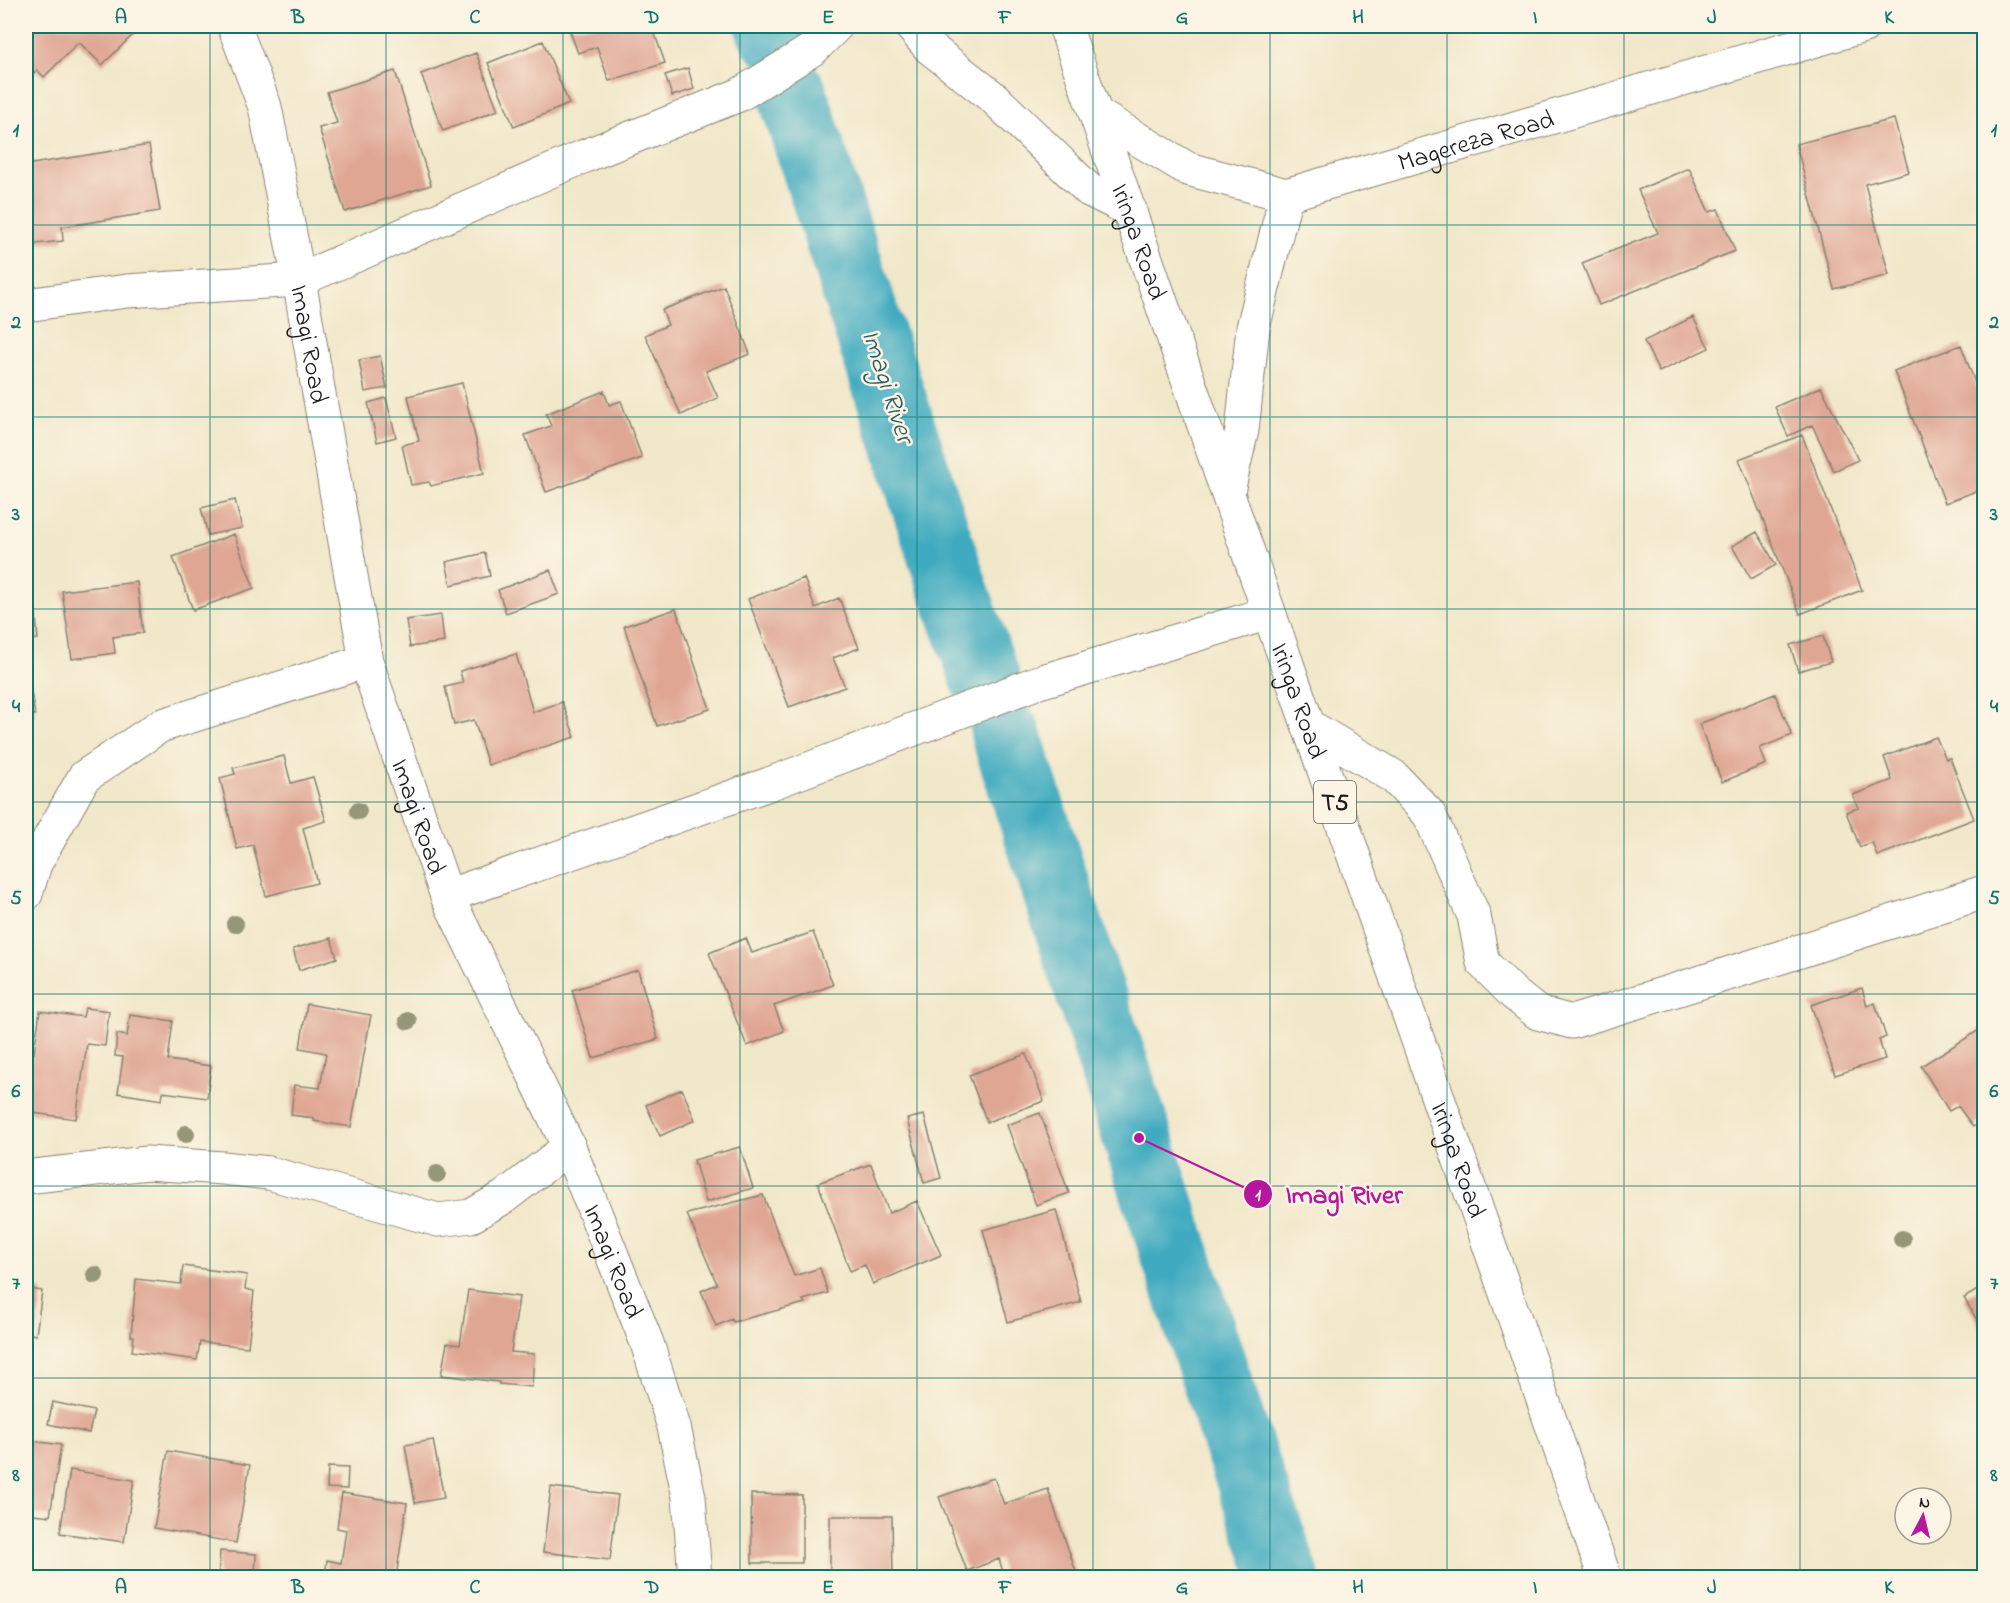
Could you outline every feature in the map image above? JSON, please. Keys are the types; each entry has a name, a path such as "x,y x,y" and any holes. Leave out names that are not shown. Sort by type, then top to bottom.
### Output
{"main road":[{"name":"Imagi Road","path":"234,26 265,107 299,280 366,661 447,896 569,1147 647,1343 674,1427 689,1497 695,1578"},
{"path":"26,305 127,291 299,280 585,156 739,95 813,49 836,26"},
{"path":"911,26 930,48 995,99 1089,190 1130,210"},
{"name":"Iringa Road","path":"1065,26 1605,1578"},
{"name":"Magereza Road","path":"1286,195 1864,26"},
{"path":"1096,114 1188,169 1286,195 1253,328 1242,430 1228,491"},
{"path":"447,896 768,784 1036,683 1269,613"},
{"path":"29,873 84,777 160,726 366,661"},
{"path":"1309,726 1394,777 1429,814 1474,916 1483,963 1514,994 1538,1013 1572,1022 1984,892"},
{"path":"26,1177 147,1163 246,1170 269,1173 438,1220 471,1216 504,1197 569,1147"}],"building":[{"path":"26,26 142,26 102,65 79,42 44,77 37,70 27,80"},
{"path":"568,26 652,26 665,63 609,81 597,47 578,53"},
{"path":"543,41 569,104 514,127 488,63"},
{"path":"476,53 498,110 443,131 421,74"},
{"path":"688,68 694,89 672,96 665,75"},
{"path":"395,71 431,185 345,212 319,128 337,123 327,92"},
{"path":"1894,119 1909,172 1865,184 1889,275 1834,289 1796,144"},
{"path":"149,145 160,211 62,227 63,241 26,245 26,165"},
{"path":"1689,168 1709,212 1718,209 1735,251 1599,305 1582,263 1658,233 1638,190"},
{"path":"724,286 750,354 706,371 718,398 681,415 645,335 668,325 662,310"},
{"path":"1693,317 1709,348 1659,372 1644,341"},
{"path":"1961,345 1984,407 1984,488 1945,503 1894,371"},
{"path":"380,356 387,388 365,392 359,360"},
{"path":"462,383 484,473 431,486 429,482 411,485 402,445 419,441 408,396"},
{"path":"1821,387 1858,460 1834,471 1812,425 1788,436 1775,407"},
{"path":"604,391 609,405 621,401 642,458 546,492 525,435 551,426 546,414"},
{"path":"386,398 396,437 377,442 368,403"},
{"path":"1802,435 1862,590 1800,614 1739,459"},
{"path":"235,500 242,528 208,535 201,508"},
{"path":"1757,532 1776,565 1751,579 1732,546"},
{"path":"234,534 254,588 193,610 173,557"},
{"path":"485,553 490,576 451,585 446,562"},
{"path":"550,570 559,594 506,613 498,590"},
{"path":"804,578 815,608 839,598 859,648 833,658 845,687 789,707 748,599"},
{"path":"137,582 143,633 113,637 115,653 72,659 62,591"},
{"path":"34,595 38,639 26,640 26,596"},
{"path":"676,609 710,709 657,726 624,626"},
{"path":"441,615 444,642 410,647 406,620"},
{"path":"1823,636 1831,662 1798,671 1790,645"},
{"path":"516,654 533,712 562,702 575,737 488,765 474,720 454,725 445,687 463,683 460,671"},
{"path":"26,662 35,715 26,717"},
{"path":"1775,694 1792,735 1760,748 1766,764 1722,782 1699,724"},
{"path":"1936,737 1946,759 1950,758 1974,819 1877,856 1872,842 1860,847 1846,812 1858,808 1853,795 1892,780 1884,757"},
{"path":"284,756 291,783 313,777 326,821 303,828 317,883 266,896 253,845 237,849 220,778 235,774 233,768"},
{"path":"813,932 833,985 774,1006 784,1031 747,1046 709,953 746,938 752,953"},
{"path":"331,938 337,958 299,970 293,949"},
{"path":"638,970 658,1039 593,1058 572,990"},
{"path":"1862,988 1867,1006 1875,1003 1886,1037 1879,1040 1885,1059 1835,1075 1811,1005"},
{"path":"307,1004 371,1015 351,1127 291,1115 294,1085 320,1088 326,1053 300,1048"},
{"path":"85,1008 109,1011 105,1046 87,1044 76,1119 26,1112 26,1051 34,1053 40,1011 83,1017"},
{"path":"130,1015 173,1021 168,1060 211,1066 207,1098 163,1092 162,1100 118,1093 123,1057 115,1056 117,1034 127,1036"},
{"path":"1984,1027 1984,1119 1973,1127 1958,1106 1949,1111 1921,1066"},
{"path":"1026,1054 1044,1101 987,1122 969,1075"},
{"path":"682,1089 695,1120 660,1136 646,1105"},
{"path":"1040,1113 1069,1193 1036,1205 1007,1125"},
{"path":"924,1115 941,1178 924,1183 907,1119"},
{"path":"740,1147 753,1188 706,1202 694,1160"},
{"path":"871,1164 889,1213 917,1201 941,1255 873,1284 865,1265 850,1271 818,1183"},
{"path":"763,1195 794,1276 820,1268 828,1293 803,1300 805,1303 733,1322 732,1319 716,1326 701,1291 717,1284 687,1214"},
{"path":"1056,1210 1081,1302 1008,1322 983,1230"},
{"path":"183,1266 247,1275 245,1289 254,1291 248,1347 200,1342 197,1360 132,1351 134,1336 131,1336 136,1279 181,1284"},
{"path":"1984,1286 1984,1332 1964,1298"},
{"path":"26,1288 42,1291 36,1335 26,1333"},
{"path":"468,1290 519,1297 511,1352 534,1354 532,1387 441,1375 447,1343 460,1345"},
{"path":"53,1402 94,1411 89,1433 48,1424"},
{"path":"26,1440 61,1445 50,1516 26,1513"},
{"path":"433,1440 444,1498 415,1503 405,1445"},
{"path":"168,1451 250,1465 236,1543 154,1528"},
{"path":"328,1467 348,1468 347,1489 327,1488"},
{"path":"70,1470 134,1480 124,1542 60,1533"},
{"path":"994,1478 1004,1504 1048,1489 1078,1578 1005,1578 999,1559 967,1571 939,1497"},
{"path":"551,1487 618,1495 610,1560 543,1552"},
{"path":"342,1493 407,1503 396,1578 325,1578 327,1560 341,1563 346,1530 337,1528"},
{"path":"751,1494 802,1495 802,1563 752,1563"},
{"path":"830,1516 892,1516 893,1578 821,1578 821,1574 830,1574"},
{"path":"220,1551 256,1554 255,1578 218,1578"}],"waterway":[{"name":"Imagi River","path":"770,26 774,35"},
{"name":"Imagi River","path":"792,93 954,591 986,680"},
{"name":"Imagi River","path":"1005,732 1231,1424 1285,1578"}],"place":[{"name":"Imagi River","path":"1139,1138"}]}
